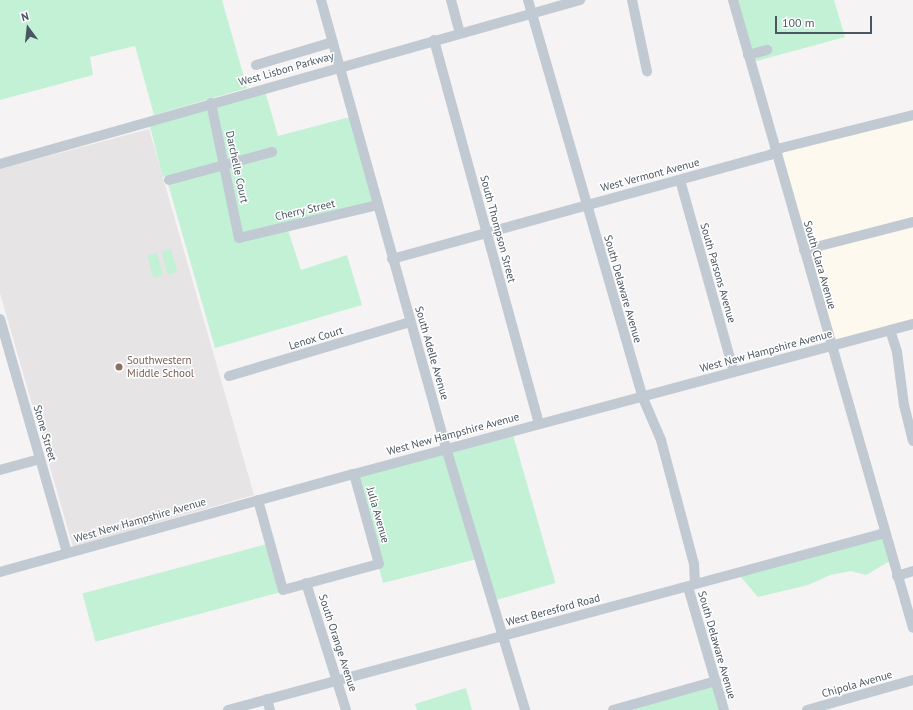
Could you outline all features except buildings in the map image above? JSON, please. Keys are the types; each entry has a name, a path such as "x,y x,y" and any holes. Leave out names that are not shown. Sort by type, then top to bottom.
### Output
{"street":[{"name":"South Adelle Avenue","path":"321,0 392,259 446,448 525,710"},
{"path":"450,0 460,33"},
{"name":"South Delaware Avenue","path":"528,0 642,396 661,440 694,564 691,585 724,710"},
{"name":"West Lisbon Parkway","path":"0,164 211,103 580,0"},
{"path":"632,0 647,72"},
{"name":"South Clara Avenue","path":"733,0 913,628"},
{"name":"South Thompson Street","path":"434,40 539,424"},
{"path":"256,65 333,42"},
{"path":"748,55 767,50"},
{"name":"Darchelle Court","path":"211,103 226,165 239,238"},
{"name":"West Vermont Avenue","path":"392,259 680,180 776,151 913,115"},
{"path":"169,180 272,152"},
{"name":"South Parsons Avenue","path":"680,180 734,372"},
{"name":"Cherry Street","path":"239,238 377,205"},
{"path":"804,250 913,222"},
{"name":"Stone Street","path":"0,319 67,553"},
{"name":"Lenox Court","path":"230,376 410,322"},
{"name":"West New Hampshire Avenue","path":"0,572 446,448 913,324"},
{"path":"890,330 897,352 904,405 913,441"},
{"path":"0,470 40,459"},
{"name":"Julia Avenue","path":"306,583 379,564 354,474"},
{"path":"258,500 283,590 306,583"},
{"name":"West Beresford Road","path":"228,710 885,533"},
{"path":"897,576 913,571"},
{"name":"South Orange Avenue","path":"306,583 346,710"},
{"name":"Chipola Avenue","path":"807,710 913,680"},
{"path":"613,710 716,681"},
{"path":"267,700 270,710"}],"shaded area":[{"path":"913,119 913,218 806,245 780,153"},
{"name":"Southwestern Middle School","path":"149,129 254,495 73,547 0,293 0,169"},
{"path":"913,226 913,320 833,342 808,253"}],"green space":[{"path":"0,0 222,0 247,88 154,115 135,46 90,57 93,75 0,100"},
{"path":"736,0 834,0 845,37 753,62"},
{"path":"265,91 278,136 350,117 373,202 242,233 230,168 276,155 274,148 228,161 215,105"},
{"path":"208,107 222,162 163,177 149,122"},
{"path":"223,170 236,242 288,230 301,270 347,255 362,305 215,348 168,184"},
{"path":"171,249 177,272 168,275 161,252"},
{"path":"157,253 163,275 153,278 147,256"},
{"path":"513,435 555,583 494,601 451,453"},
{"path":"444,453 477,559 383,583 379,568 383,566 358,476"},
{"path":"883,538 890,561 866,575 851,571 830,575 808,585 758,597 740,576"},
{"path":"267,544 280,592 95,642 83,593"},
{"path":"713,686 720,710 635,710 634,708"},
{"path":"466,688 472,710 417,710 415,704"}],"place":[{"name":"Southwestern Middle School","path":"119,367"}]}
